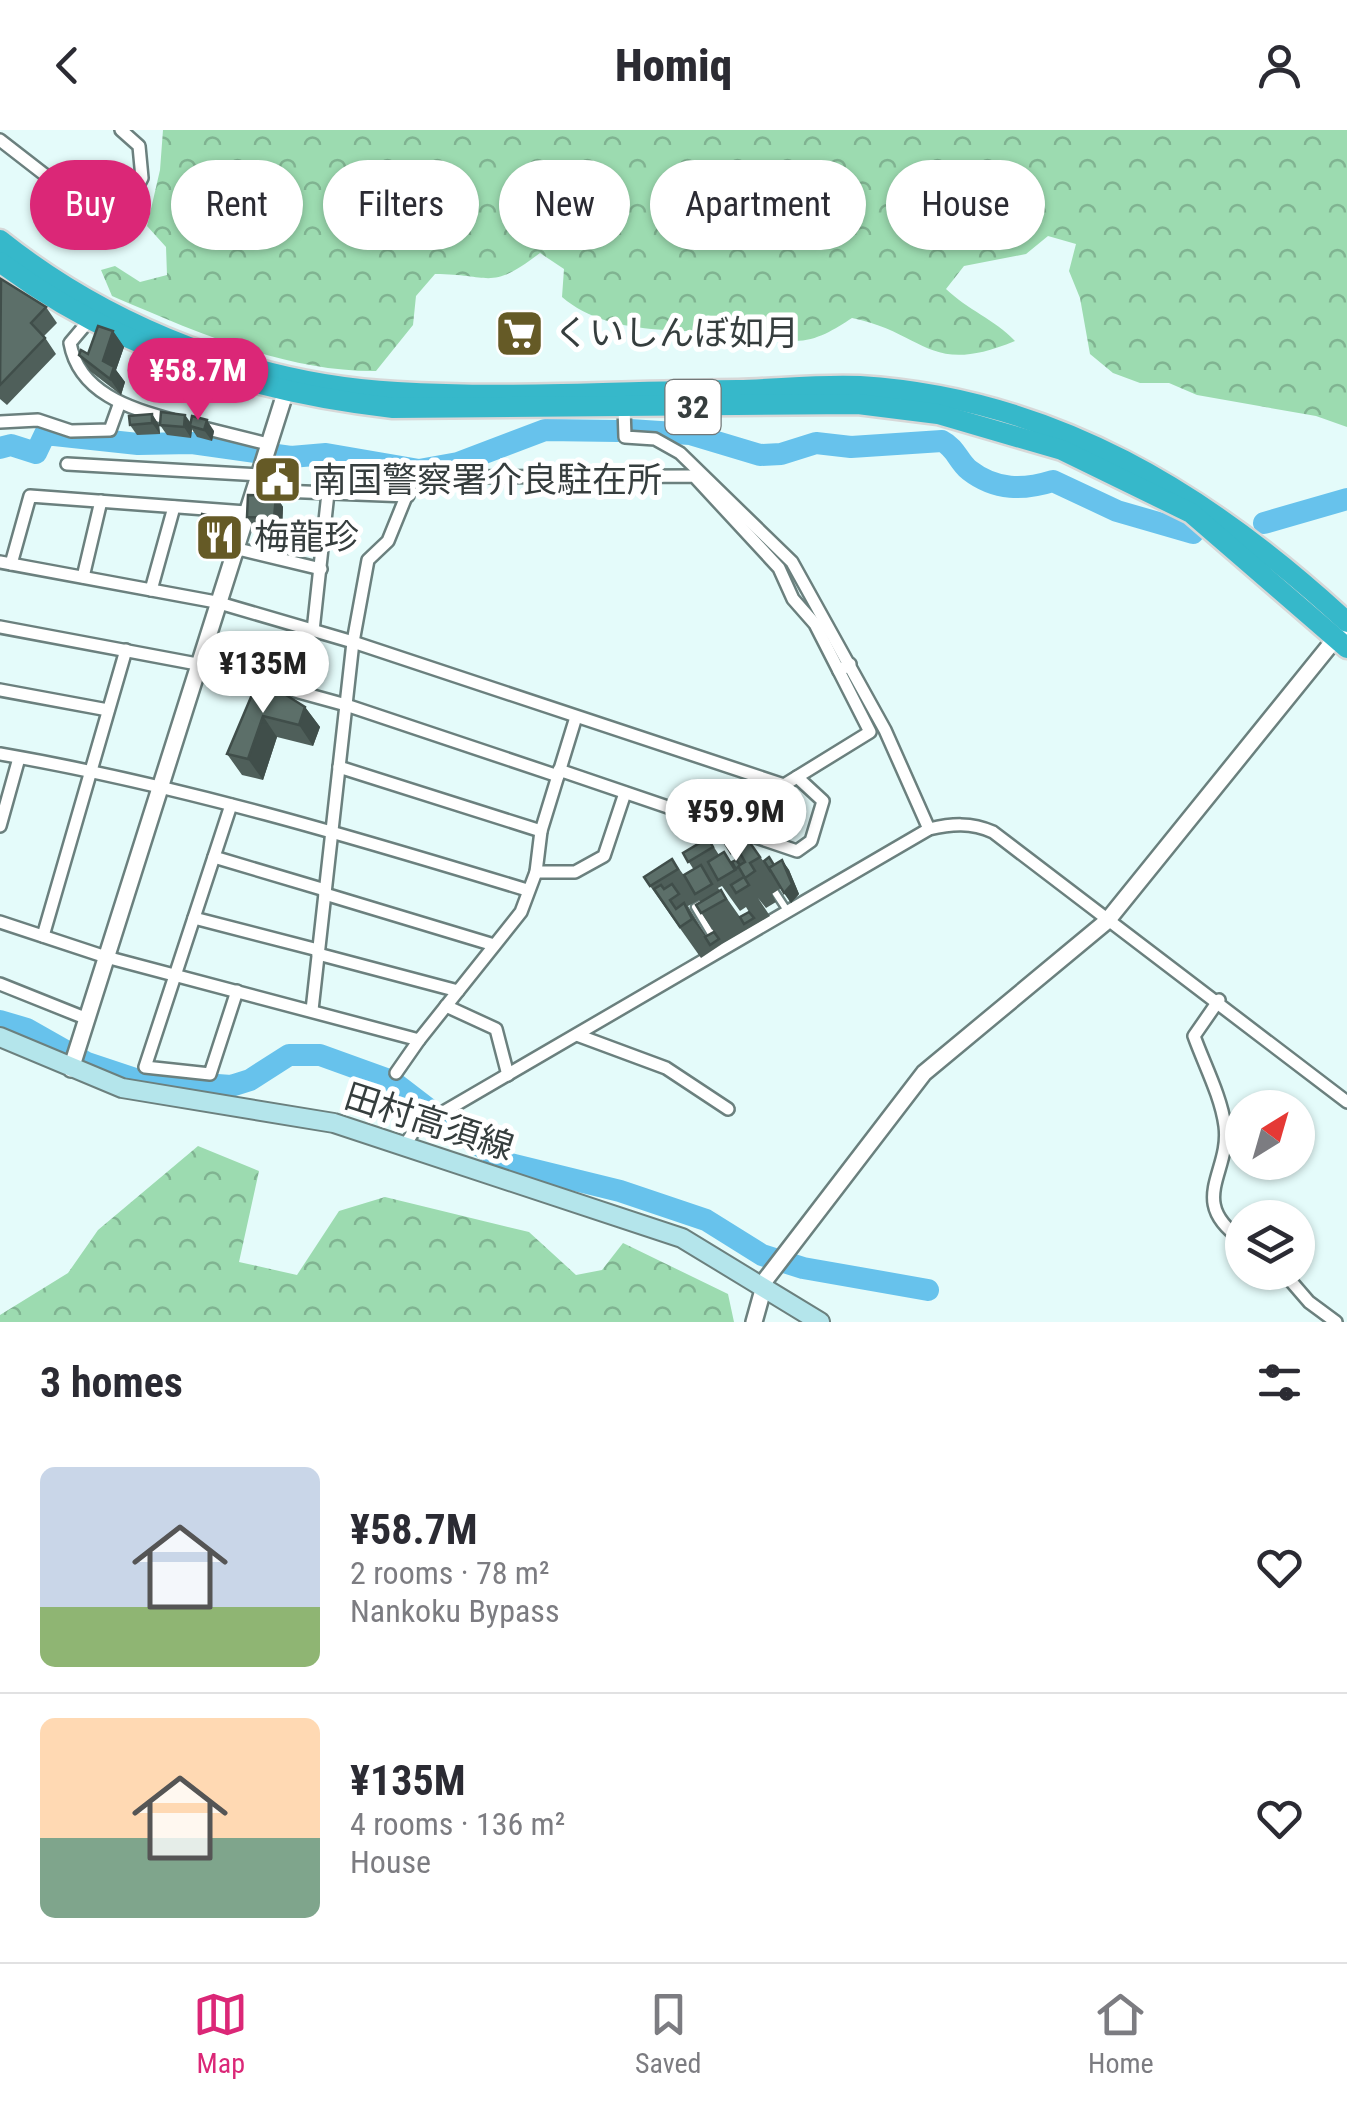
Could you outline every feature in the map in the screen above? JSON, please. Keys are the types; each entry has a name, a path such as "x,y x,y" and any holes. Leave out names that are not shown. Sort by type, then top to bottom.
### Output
{"highway":[{"name":"32","path":"0,240 96,314"},
{"name":"32","path":"0,262 215,374 393,408 858,404 938,414 1015,435 1123,476 1191,513 1344,635"},
{"name":"32","path":"288,385 397,392 859,386 941,398 1022,420 1130,460 1257,542 1344,635"}],"main road":[{"name":"田村高須線","path":"0,1037 73,1061 122,1088 334,1123 682,1238 820,1322"}],"street":[{"path":"0,140 107,223 119,221 142,178 138,146 121,130"},
{"path":"96,314 70,343 72,352 80,372 119,405 328,493 408,496"},
{"path":"73,1061 288,385"},
{"path":"0,422 38,420 70,430 110,430 119,405"},
{"path":"246,512 30,496 6,563 216,602 353,642 784,785 870,732 844,668 792,562 680,454 655,439 625,437 624,408"},
{"path":"67,464 262,464"},
{"path":"312,1010 353,642 368,560 388,541 414,477 694,476 779,568 793,599 815,624 896,752 928,829"},
{"path":"313,630 328,493"},
{"path":"83,577 101,501"},
{"path":"151,590 174,506"},
{"path":"234,548 322,569"},
{"path":"0,627 198,664 346,705 796,851 811,841 823,801 797,777"},
{"path":"754,1322 764,1285 774,1268 924,1074 1109,918 1344,635"},
{"path":"42,936 126,650"},
{"path":"0,690 108,710"},
{"path":"396,1073 520,912 536,872 542,831 576,717"},
{"path":"0,754 90,770 332,830 527,890"},
{"path":"0,826 19,758"},
{"path":"339,767 542,831"},
{"path":"536,872 575,872 604,856 626,793"},
{"path":"231,805 145,1067 210,1074 237,991"},
{"path":"403,1148 413,1130 439,1114 928,829 967,824 993,832 1219,1000 1347,1102"},
{"path":"214,856 494,945"},
{"path":"194,918 458,991"},
{"path":"0,922 106,957 419,1040"},
{"path":"0,984 85,1018"},
{"path":"1219,1000 1194,1036 1225,1125 1212,1197 1225,1226"},
{"path":"446,1006 496,1029 508,1075"},
{"path":"577,1036 666,1068 728,1108"},
{"path":"1299,1290 1317,1310 1336,1322"}],"lane":[{"path":"769,881 788,912"},
{"path":"760,904 777,894"},
{"path":"711,897 695,907 711,934 728,924"}],"green space":[{"path":"163,130 1347,130 1347,427 1316,416 1197,395 1169,383 1140,383 1113,373 1090,354 1080,298 1069,271 1076,244 1045,238 1045,160 886,160 886,250 1031,250 964,266 946,289 1015,341 986,351 945,353 852,318 818,337 795,341 765,333 632,326 583,311 562,297 564,269 540,253 499,277 435,274 416,296 413,325 376,371 342,370 274,357 112,296 101,270 115,266 140,282 167,275 166,247 151,230 151,209 160,170"},
{"path":"198,1146 259,1171 239,1262 297,1275 339,1211 385,1197 529,1232 576,1275 602,1270 623,1243 728,1294 734,1322 0,1322 0,1315 68,1273 98,1230"}],"building":[{"path":"1,279 46,307 31,323 45,338 0,385"},
{"path":"98,326 113,331 103,361 114,367 110,379 79,355 81,350 88,354"},
{"path":"161,412 185,415 184,427 160,425"},
{"path":"152,414 152,423 130,425 129,416"},
{"path":"192,416 207,420 204,430 190,426"},
{"path":"248,495 276,496 274,518 247,517"},
{"path":"202,514 222,519 218,534 199,529"},
{"path":"259,678 305,707 299,725 263,716 248,759 227,754"},
{"path":"738,833 760,857 750,863 755,871 745,878 738,866 745,862 738,849 731,853 724,842"},
{"path":"708,838 713,847 688,862 683,853"},
{"path":"724,852 735,870 718,880 708,862"},
{"path":"672,859 678,869 650,886 644,877"},
{"path":"782,860 792,884 784,893 769,868"},
{"path":"701,865 712,884 695,894 684,875"},
{"path":"744,877 749,885 736,893 731,885"},
{"path":"672,884 679,894 670,900 676,909 684,903 692,919 680,927 654,889"},
{"path":"721,890 726,899 701,913 696,905"},
{"path":"749,912 754,918 744,924 740,917"},
{"path":"714,932 719,939 710,945 705,937"}],"waterway":[{"path":"0,448 11,445 36,453 45,434 138,444 192,443 291,457 326,454 419,470 458,463 545,430 618,431"},
{"path":"630,430 690,434 760,455 781,454 816,443 851,447 942,441 969,470 989,482 1021,487 1053,481 1117,511 1193,533"},
{"path":"1264,523 1347,499"},
{"path":"0,1021 27,1029 87,1063 135,1079 231,1086 250,1080 289,1055 320,1055 392,1081 465,1137 510,1164 620,1191 706,1220 762,1255 803,1268 928,1290"}],"place":[{"name":"くいしんぼ如月","path":"519,333"},
{"name":"南国警察署介良駐在所","path":"277,480"},
{"name":"梅龍珍","path":"219,537"}]}
